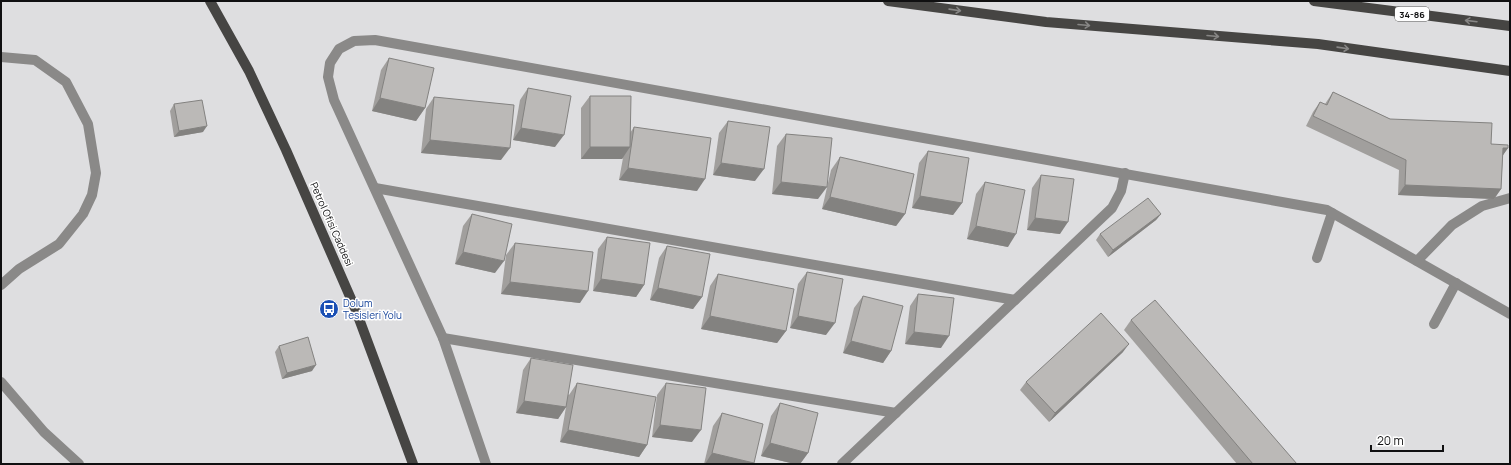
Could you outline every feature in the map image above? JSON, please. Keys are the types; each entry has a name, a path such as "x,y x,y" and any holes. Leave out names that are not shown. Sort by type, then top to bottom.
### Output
{"main road":[{"name":"Petrol Ofisi Caddesi","path":"210,1 249,71 286,150 355,308 413,464"},
{"path":"888,1 1046,22 1318,44 1510,71"},
{"name":"34-86","path":"1314,1 1510,26"}],"street":[{"path":"486,464 443,338 334,100 328,77 330,63 339,49 354,41 383,41 1298,204 1332,213 1510,314"},
{"path":"1,57 35,60 66,82 88,124 96,173 92,195 83,214 58,244 18,269 1,285"},
{"path":"842,464 1112,208 1121,191 1125,173"},
{"path":"375,188 1015,300"},
{"path":"1417,261 1452,225 1482,206 1510,198"},
{"path":"1318,258 1332,213"},
{"path":"1434,324 1456,283"},
{"path":"443,338 896,413"},
{"path":"1,382 44,432 79,464"}],"building":[{"path":"389,58 434,68 425,108 380,98"},
{"path":"528,88 571,96 564,135 521,128"},
{"path":"1333,92 1390,119 1492,123 1491,144 1508,145 1508,148 1503,148 1501,189 1405,185 1406,160 1313,116 1320,102 1327,105"},
{"path":"590,96 631,96 630,147 590,147"},
{"path":"434,97 514,105 510,148 430,140"},
{"path":"202,100 207,126 179,131 174,104"},
{"path":"728,121 770,127 764,169 721,163"},
{"path":"634,127 711,138 705,179 628,168"},
{"path":"786,134 832,138 827,187 781,182"},
{"path":"928,151 969,158 962,203 920,196"},
{"path":"840,157 914,174 905,214 830,197"},
{"path":"1041,175 1074,179 1068,222 1035,218"},
{"path":"985,182 1025,190 1016,234 976,226"},
{"path":"1148,198 1161,214 1113,250 1100,234"},
{"path":"472,214 512,224 504,261 463,252"},
{"path":"607,237 650,243 644,285 601,279"},
{"path":"515,243 593,252 588,291 510,282"},
{"path":"667,246 710,254 702,297 658,288"},
{"path":"807,272 843,279 835,323 798,316"},
{"path":"718,274 794,289 786,331 710,316"},
{"path":"918,294 954,298 949,336 914,332"},
{"path":"863,296 903,306 891,351 851,341"},
{"path":"1155,300 1297,464 1253,464 1131,320"},
{"path":"1101,313 1129,344 1055,413 1026,382"},
{"path":"308,337 316,365 287,373 279,346"},
{"path":"531,358 573,365 566,407 524,401"},
{"path":"577,383 656,397 647,445 568,430"},
{"path":"666,383 706,388 701,430 660,425"},
{"path":"780,403 818,413 808,453 770,443"},
{"path":"722,413 763,424 754,463 712,453"}],"place":[{"name":"Dolum Tesisleri Yolu","path":"329,309"}]}
